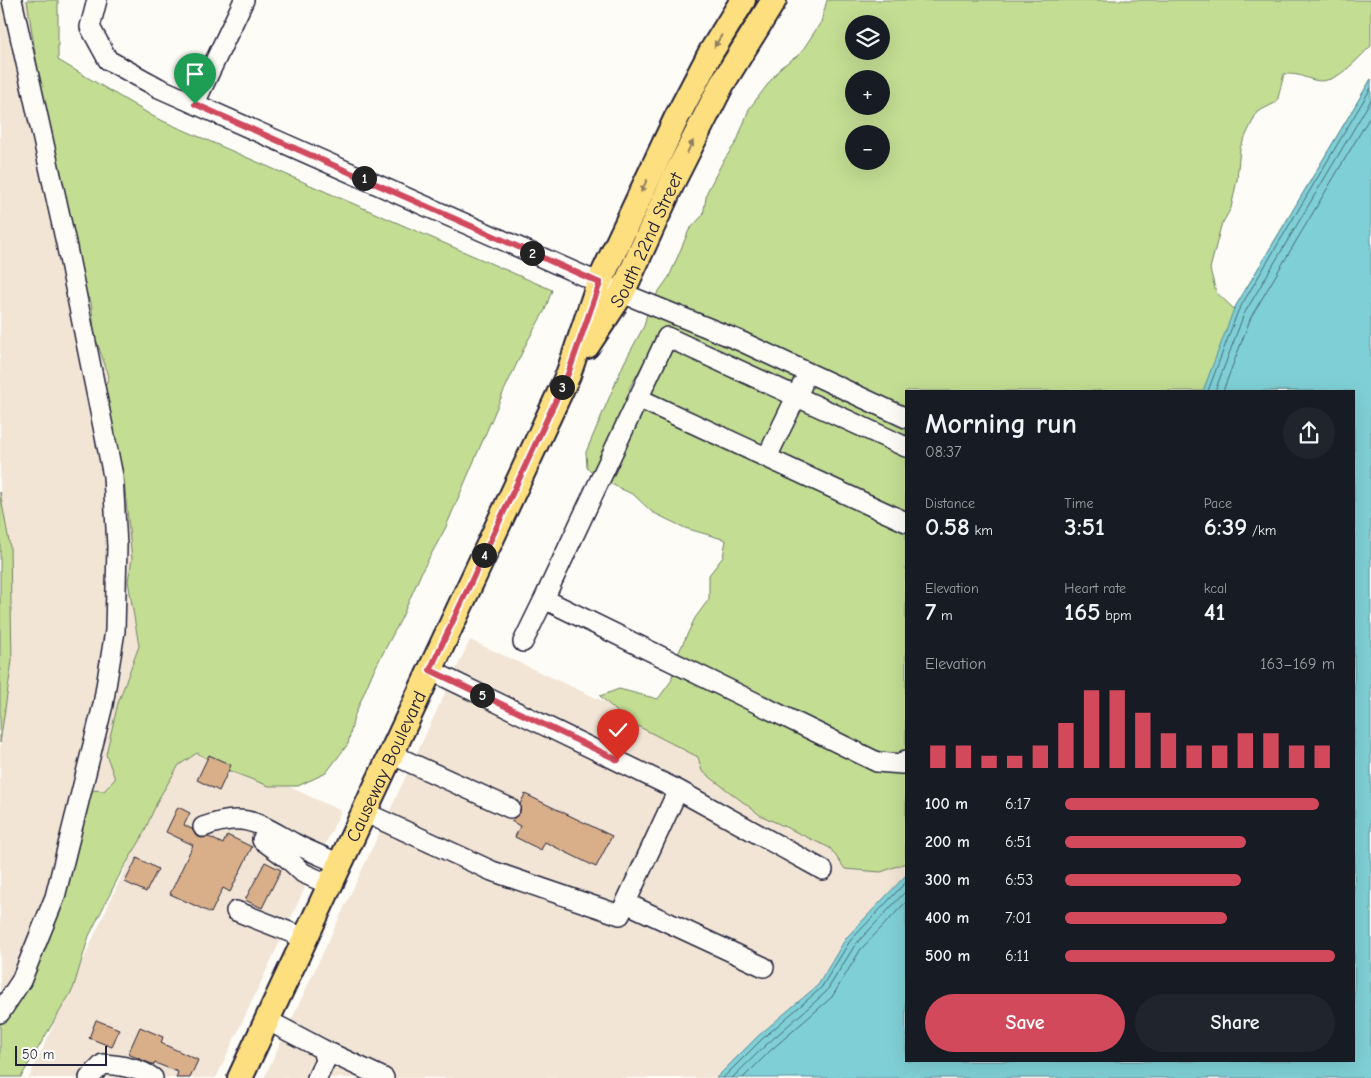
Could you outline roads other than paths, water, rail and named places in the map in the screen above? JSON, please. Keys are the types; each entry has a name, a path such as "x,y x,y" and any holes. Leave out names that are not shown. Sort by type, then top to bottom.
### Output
{"main road":[{"name":"South 22nd Street","path":"568,374 600,283 676,119 711,52 743,0"},
{"name":"South 22nd Street","path":"568,374 622,293 674,177 722,84 774,0"},
{"name":"Causeway Boulevard","path":"240,1078 568,374"}],"lane":[{"path":"0,1013 21,981 55,897 104,705 116,632 117,546 113,476 66,243 12,0"},
{"path":"97,0 90,27 108,60 159,88 622,293 738,340 905,418"},
{"path":"195,104 244,0"},
{"path":"523,642 667,337 905,448"},
{"path":"767,457 808,373"},
{"path":"638,398 905,522"},
{"path":"544,599 877,762 902,764 905,761"},
{"path":"430,670 678,790 823,870"},
{"path":"391,754 510,808"},
{"path":"364,812 502,874 620,915 678,790"},
{"path":"203,827 220,821 256,823 295,844 340,864"},
{"path":"262,840 287,858 303,873 330,885"},
{"path":"626,903 764,967"},
{"path":"236,911 305,938"},
{"path":"267,1020 322,1049 384,1078"},
{"path":"317,1078 325,1061 322,1049"},
{"path":"89,1078 103,1064 116,1065 144,1072 153,1078"}],"water":[{"path":"1371,79 1371,1078 716,1078 758,1036 818,985 846,938 905,876 905,1062 1355,1062 1355,390 1203,390 1234,309"}]}
